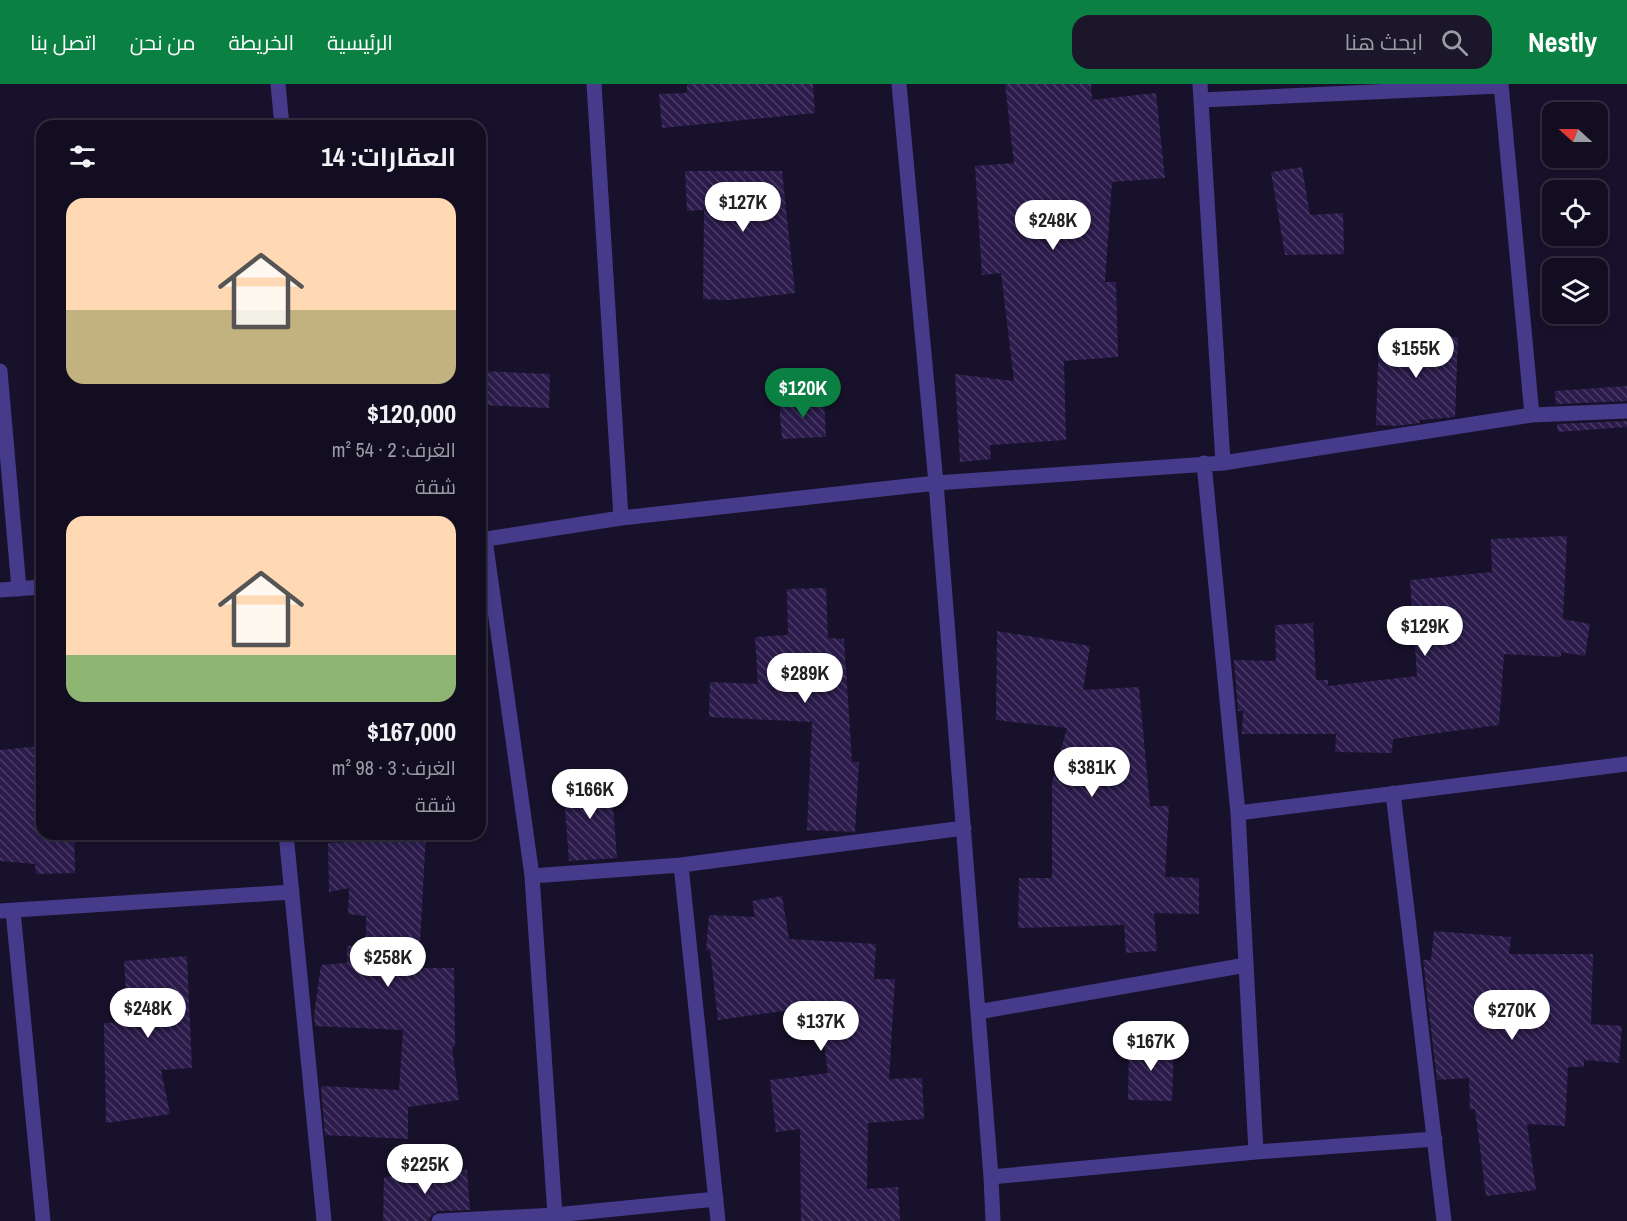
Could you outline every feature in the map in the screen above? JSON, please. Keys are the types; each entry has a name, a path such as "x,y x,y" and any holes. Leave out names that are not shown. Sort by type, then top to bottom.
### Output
{"street":[{"path":"278,84 281,120"},
{"path":"594,84 621,518"},
{"path":"899,84 936,483 993,1221"},
{"path":"1200,84 1223,463"},
{"path":"1201,100 1501,85 1532,415"},
{"path":"0,371 19,589"},
{"path":"486,539 621,518 936,483 1223,463 1532,415 1627,411"},
{"path":"1204,463 1238,813 1256,1152"},
{"path":"486,567 532,876 555,1215"},
{"path":"0,590 36,588"},
{"path":"1238,813 1627,764"},
{"path":"1393,793 1444,1221"},
{"path":"532,876 681,865 964,828"},
{"path":"287,840 324,1221"},
{"path":"681,865 718,1221"},
{"path":"43,1221 7,911 292,892"},
{"path":"978,1012 1246,965"},
{"path":"991,1177 1256,1152 1435,1139"},
{"path":"439,1221 555,1215 716,1199"}],"building":[{"path":"687,84 813,84 815,113 662,128 659,94 687,93"},
{"path":"1005,84 1091,84 1092,100 1156,93 1165,178 1112,182 1105,282 1116,282 1118,357 1064,361 1066,440 990,445 991,459 960,462 955,374 1014,381 1001,273 982,275 975,166 1014,163"},
{"path":"1302,167 1310,215 1343,213 1344,254 1285,255 1271,172"},
{"path":"685,171 782,171 795,293 728,300 703,299 704,210 687,211"},
{"path":"1379,334 1458,337 1455,417 1420,420 1420,423 1396,426 1376,425"},
{"path":"486,371 550,374 549,408 486,405"},
{"path":"1627,386 1627,401 1556,404 1555,391"},
{"path":"824,399 826,437 782,439 779,401"},
{"path":"1627,421 1627,427 1558,432 1557,424"},
{"path":"1567,536 1563,619 1590,624 1585,656 1561,652 1561,657 1504,654 1499,725 1393,739 1392,753 1335,752 1336,734 1242,734 1243,711 1238,711 1234,660 1276,661 1275,625 1313,623 1316,680 1328,680 1328,686 1417,676 1410,580 1492,572 1491,539"},
{"path":"826,588 828,638 844,639 852,762 859,762 855,832 807,830 812,722 709,717 710,682 758,684 755,637 788,635 787,589"},
{"path":"997,631 1090,646 1083,690 1139,687 1150,806 1169,806 1165,877 1199,878 1199,914 1154,913 1157,951 1126,953 1124,925 1018,928 1019,878 1052,878 1052,782 1067,728 996,720"},
{"path":"36,747 36,840 74,840 75,873 36,874 35,864 0,861 0,750"},
{"path":"611,780 617,858 569,861 563,783"},
{"path":"426,840 420,943 423,943 423,968 454,968 455,1047 452,1047 459,1100 408,1107 408,1139 325,1135 321,1086 399,1090 403,1030 315,1026 314,1015 321,965 347,963 347,946 366,945 366,916 348,914 349,888 329,892 328,843"},
{"path":"782,896 789,939 876,944 874,979 895,979 889,1079 922,1078 924,1119 868,1123 867,1189 898,1187 900,1221 801,1221 800,1129 776,1132 770,1080 828,1073 819,1006 718,1020 710,950 706,950 709,915 755,917 752,901"},
{"path":"1434,931 1511,937 1509,954 1593,954 1591,1024 1622,1026 1619,1063 1584,1060 1584,1067 1568,1067 1565,1126 1527,1124 1536,1190 1486,1196 1475,1109 1470,1110 1469,1078 1437,1080 1423,960 1431,960"},
{"path":"187,956 192,1068 161,1070 170,1114 106,1123 104,1023 128,1022 124,961"},
{"path":"1129,1043 1174,1044 1172,1101 1128,1100"},
{"path":"467,1170 470,1210 438,1211 431,1216 429,1221 383,1221 384,1177"}]}
